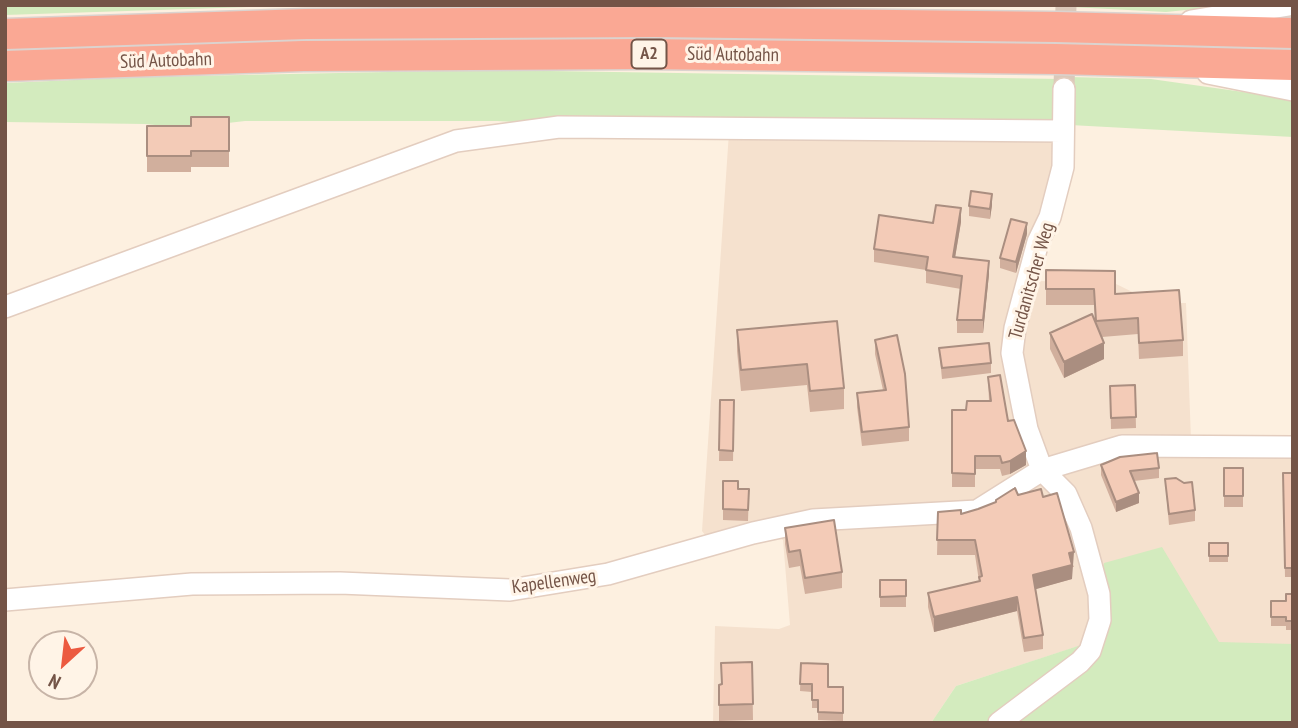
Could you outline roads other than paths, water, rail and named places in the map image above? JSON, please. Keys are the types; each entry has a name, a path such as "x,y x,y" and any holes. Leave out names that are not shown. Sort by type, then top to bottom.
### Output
{"highway":[{"name":"Süd Autobahn","path":"5,34 306,24 654,22 1293,33"},
{"name":"Süd Autobahn","path":"5,66 303,56 616,54 1293,65"}],"street":[{"path":"1147,29 1289,5"},
{"path":"1148,61 1293,90"},
{"name":"Turdanitscher Weg","path":"999,723 1080,662 1090,651 1100,620 1099,594 1081,528 1066,494 1042,470 1027,429 1012,354 1015,328 1038,242 1049,217 1063,167 1064,89"},
{"path":"5,307 456,141 559,127 1063,131"},
{"path":"1042,470 1122,446 1293,447"},
{"name":"Kapellenweg","path":"5,600 192,584 340,583 510,590 608,574 753,533 813,520 977,511 1042,470"}],"tunnel":[{"path":"1064,89 1066,5"}]}
